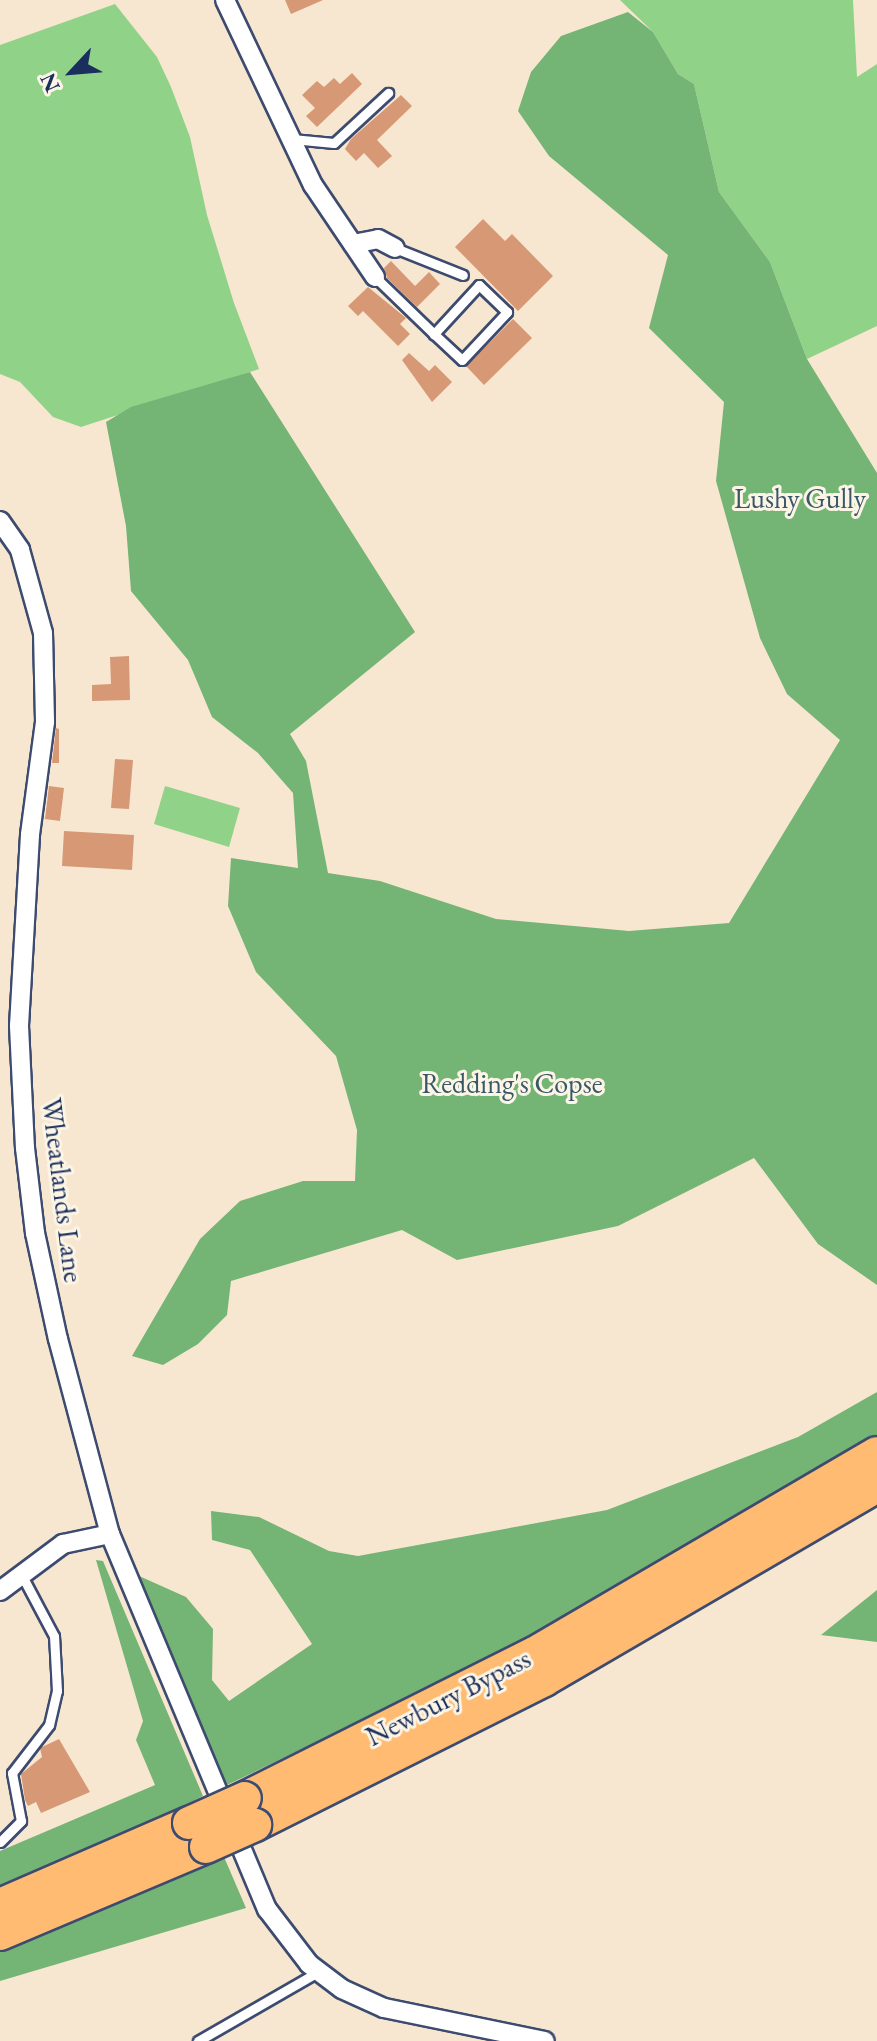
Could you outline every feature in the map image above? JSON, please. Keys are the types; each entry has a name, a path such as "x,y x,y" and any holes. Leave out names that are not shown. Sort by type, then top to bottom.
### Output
{"highway":[{"name":"Newbury Bypass","path":"250,1812 547,1646 877,1453"},
{"name":"Newbury Bypass","path":"0,1934 197,1835 544,1680 877,1486"},
{"name":"Newbury Bypass","path":"0,1905 197,1835"}],"street":[{"path":"225,0 289,139 375,277"},
{"path":"353,244 378,239 395,248"},
{"name":"Wheatlands Lane","path":"0,521 20,550 43,633 45,722 30,835 19,1026 25,1148 35,1233 54,1324 110,1534 267,1909 318,1972"},
{"path":"0,1591 63,1544 110,1534"},
{"path":"318,1972 384,2008 545,2041"}],"lane":[{"path":"289,139 334,143 388,93"},
{"path":"395,248 463,275"},
{"path":"375,277 434,334 462,360 507,312 479,285 434,334"},
{"path":"0,1842 21,1821 12,1773 49,1725 57,1691 54,1636 21,1574"},
{"path":"198,2041 318,1972"}],"green space":[{"path":"620,0 853,0 857,77 877,64 877,326 807,359 770,262 719,192 694,84 678,74 653,32"},
{"path":"115,4 157,57 171,87 190,137 207,215 234,303 259,369 81,427 53,417 20,382 0,374 0,45"},
{"path":"628,12 653,32 678,74 694,84 719,192 770,262 807,359 877,473 877,1285 818,1244 754,1158 618,1226 457,1260 402,1230 231,1281 227,1315 198,1344 163,1365 132,1356 200,1239 240,1201 303,1181 355,1181 357,1130 336,1056 256,972 228,906 231,858 298,868 293,793 258,753 212,717 188,660 131,591 126,526 106,422 131,407 250,372 415,632 290,734 306,761 328,873 380,881 496,919 629,931 729,923 840,740 787,694 760,638 716,481 724,402 649,328 668,255 549,156 518,111 531,72 561,36"},
{"path":"165,786 240,808 229,847 154,824"},
{"path":"877,1392 877,1438 546,1632 225,1786 128,1571 186,1597 213,1629 212,1680 229,1701 312,1644 250,1550 212,1540 211,1511 259,1517 329,1551 358,1556 607,1510 798,1437"},
{"path":"96,1560 103,1561 203,1796 63,1867 0,1891 0,1851 155,1785 136,1740 143,1721"},
{"path":"877,1590 877,1642 821,1635"},
{"path":"224,1857 246,1908 0,1981 0,1952"}],"building":[{"path":"285,0 323,0 291,14"},
{"path":"352,73 362,84 317,127 306,116 315,108 302,95 317,81 324,87 334,78 340,84"},
{"path":"401,95 412,106 377,140 392,156 378,168 364,153 356,161 345,149 351,139"},
{"path":"483,219 505,241 512,234 553,276 518,311 455,247"},
{"path":"391,261 415,286 429,272 440,284 417,307 387,278 384,268"},
{"path":"368,287 406,318 400,324 410,334 398,346 363,311 358,316 348,306"},
{"path":"513,319 532,338 484,385 466,366"},
{"path":"409,353 429,371 435,365 452,382 432,402 402,360"},
{"path":"129,656 130,700 92,701 92,685 111,684 110,657"},
{"path":"56,728 59,729 59,763 52,763"},
{"path":"115,759 133,760 129,809 111,808"},
{"path":"49,786 64,788 60,821 45,819"},
{"path":"64,831 134,835 132,870 62,866"},
{"path":"59,1739 90,1792 41,1813 36,1802 28,1806 21,1774 42,1757 40,1748"}],"park label":[{"name":"Lushy Gully","path":"800,498"},
{"name":"Redding's Copse","path":"512,1083"}]}
